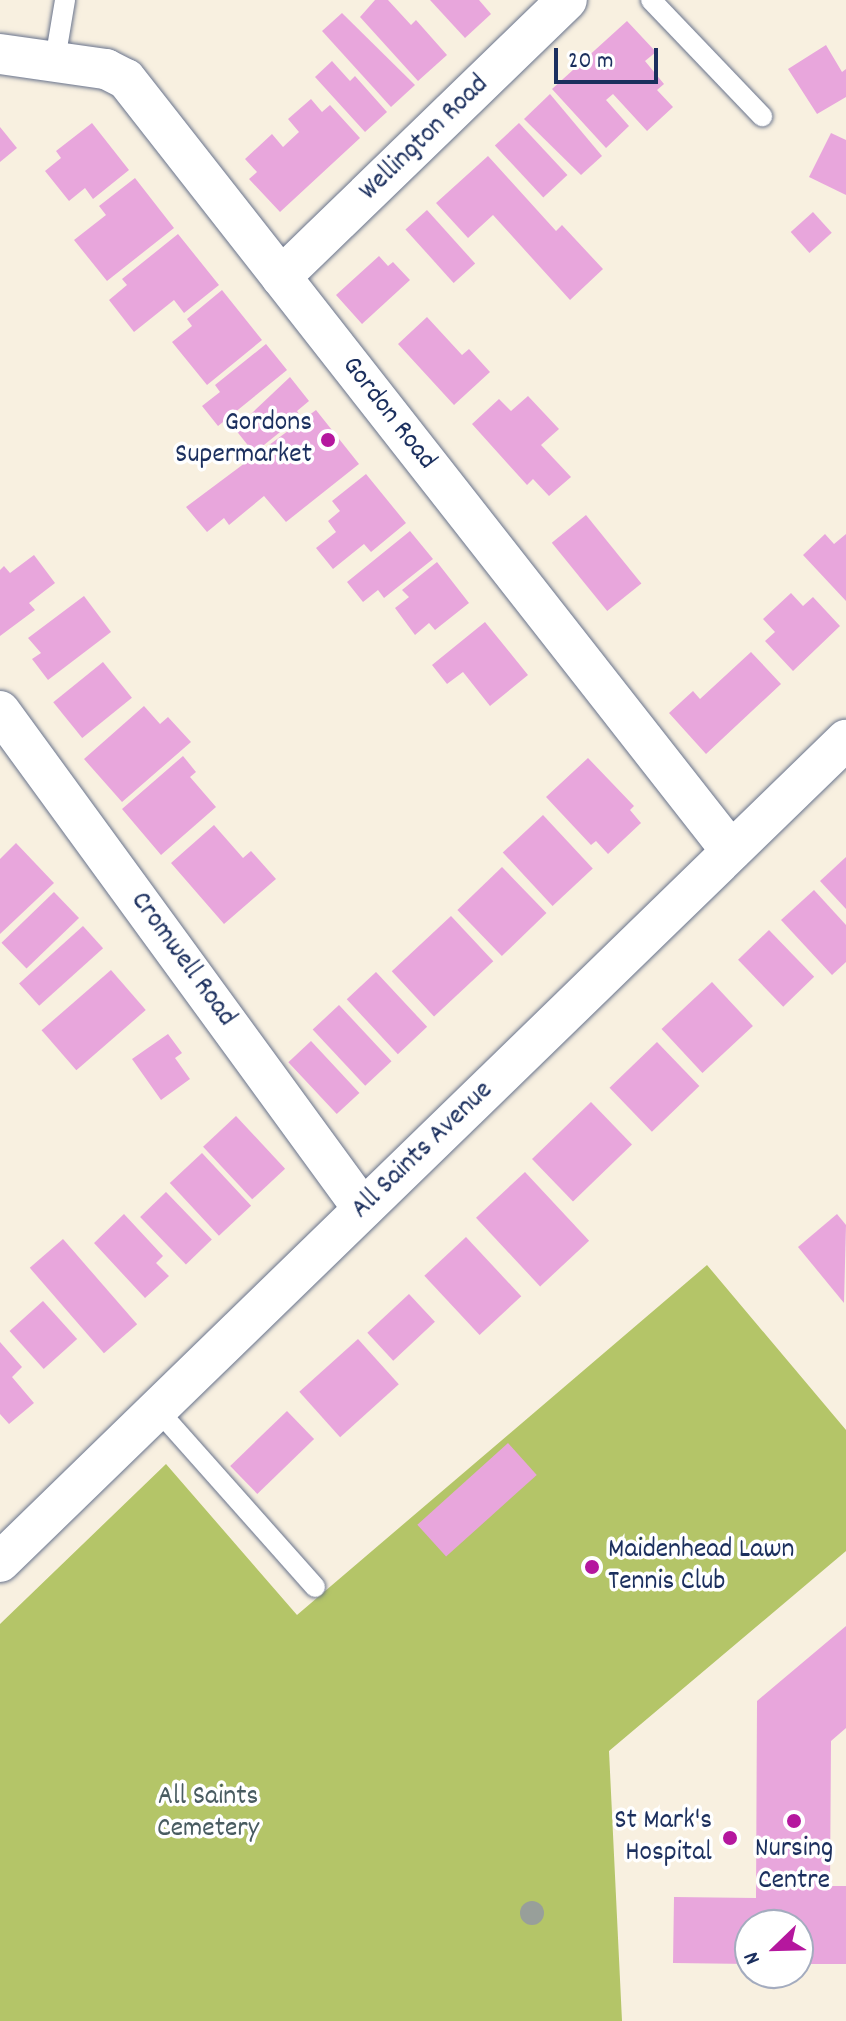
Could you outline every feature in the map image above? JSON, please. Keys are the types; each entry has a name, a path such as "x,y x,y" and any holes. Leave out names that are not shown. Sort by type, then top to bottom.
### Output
{"street":[{"name":"Wellington Road","path":"281,277 567,0"},
{"name":"Gordon Road","path":"0,54 106,69 126,79 731,851"},
{"name":"Cromwell Road","path":"0,711 363,1209"},
{"name":"All Saints Avenue","path":"0,1562 846,740"}],"lane":[{"path":"55,60 65,0"},
{"path":"651,0 762,116"},
{"path":"157,1409 315,1587"}],"green space":[{"name":"All Saints Cemetery","path":"707,1265 846,1430 846,1551 609,1751 622,2021 0,2021 0,1624 166,1464 297,1615"}],"building":[{"path":"375,0 388,0 411,25 416,20 447,55 418,81 360,17"},
{"path":"430,0 479,0 491,14 465,38"},
{"path":"342,13 415,85 391,107 322,31"},
{"path":"627,21 656,52 645,61 664,84 657,90 673,107 647,131 613,94 606,100 629,126 606,148 552,89"},
{"path":"826,45 842,72 846,69 846,97 817,114 788,69"},
{"path":"332,61 350,81 355,76 387,112 365,132 315,77"},
{"path":"550,94 602,156 581,175 524,119"},
{"path":"311,99 322,112 330,105 360,138 280,212 249,179 257,172 245,159 272,134 283,147 299,132 288,119"},
{"path":"92,123 129,170 93,199 85,188 69,201 45,171 61,158 56,151"},
{"path":"519,123 567,175 543,197 495,146"},
{"path":"0,127 17,148 0,162"},
{"path":"831,133 846,140 846,195 809,177"},
{"path":"488,156 556,231 562,225 603,269 570,300 493,215 468,238 436,203"},
{"path":"135,178 174,228 107,281 74,240 106,215 99,206"},
{"path":"427,210 475,264 454,283 405,229"},
{"path":"813,212 832,233 809,253 791,232"},
{"path":"178,234 219,285 184,313 174,300 134,332 109,300 127,285 122,279"},
{"path":"379,256 388,266 393,262 410,280 362,324 336,295"},
{"path":"222,290 262,340 207,385 172,342 192,326 187,319"},
{"path":"427,317 462,355 469,349 490,372 454,405 398,344"},
{"path":"266,344 287,370 218,426 202,406 220,392 215,385"},
{"path":"290,377 309,401 297,411 300,416 254,453 235,429"},
{"path":"528,396 559,429 541,445 571,477 549,496 533,479 527,485 472,424 499,399 511,411"},
{"path":"316,410 359,464 286,522 264,496 229,525 224,518 207,532 186,507"},
{"path":"366,474 406,523 371,552 364,544 333,569 316,548 336,532 328,521 340,511 332,501"},
{"path":"586,515 641,583 607,611 552,543"},
{"path":"410,531 433,559 384,598 378,590 363,602 347,582"},
{"path":"825,534 834,544 846,534 846,601 803,555"},
{"path":"34,555 55,583 29,603 35,610 0,636 0,570 4,566 10,573"},
{"path":"437,562 469,603 435,630 429,623 415,635 395,608 409,597 402,590"},
{"path":"791,593 803,606 813,597 840,626 793,671 765,641 775,632 763,619"},
{"path":"84,596 111,632 48,680 32,659 41,653 28,638"},
{"path":"485,622 528,675 490,706 463,672 447,684 432,665"},
{"path":"751,652 781,684 706,754 669,713 693,691 700,699"},
{"path":"103,662 132,698 82,738 53,702"},
{"path":"144,706 160,724 168,717 191,742 122,802 84,759"},
{"path":"183,756 196,772 190,777 216,807 161,855 122,809"},
{"path":"588,758 634,806 630,810 641,823 608,854 596,841 591,845 546,797"},
{"path":"543,815 593,868 553,906 503,853"},
{"path":"214,825 243,858 251,851 276,879 224,924 171,863"},
{"path":"16,843 54,883 0,934 0,859"},
{"path":"846,857 846,909 820,881"},
{"path":"502,867 546,913 502,956 457,910"},
{"path":"814,890 846,925 846,962 832,975 781,920"},
{"path":"54,892 79,918 26,969 1,943"},
{"path":"451,916 493,961 434,1017 392,971"},
{"path":"83,926 103,948 39,1006 19,984"},
{"path":"769,930 814,977 783,1007 738,960"},
{"path":"111,970 146,1010 76,1070 42,1030"},
{"path":"376,972 427,1027 398,1054 347,999"},
{"path":"712,982 753,1026 702,1073 662,1029"},
{"path":"339,1005 392,1061 365,1086 313,1030"},
{"path":"168,1034 182,1053 175,1058 190,1079 161,1100 132,1059"},
{"path":"311,1041 359,1093 337,1114 288,1062"},
{"path":"657,1042 699,1086 652,1132 610,1088"},
{"path":"591,1102 632,1144 573,1201 532,1159"},
{"path":"236,1116 285,1169 252,1199 203,1147"},
{"path":"202,1153 251,1206 219,1236 170,1183"},
{"path":"525,1172 589,1241 540,1286 476,1218"},
{"path":"166,1192 212,1239 186,1264 140,1217"},
{"path":"124,1214 163,1256 156,1263 169,1276 145,1298 94,1243"},
{"path":"837,1214 846,1225 844,1303 798,1247"},
{"path":"466,1237 521,1296 480,1335 424,1276"},
{"path":"63,1239 137,1324 104,1353 30,1268"},
{"path":"409,1294 435,1322 393,1361 367,1333"},
{"path":"43,1301 77,1339 44,1369 10,1331"},
{"path":"358,1339 399,1384 340,1437 299,1392"},
{"path":"0,1342 22,1367 12,1377 34,1403 9,1424 0,1414"},
{"path":"287,1411 314,1439 257,1494 230,1466"},
{"path":"508,1443 537,1475 446,1557 417,1525"},
{"name":"Nursing Centre","path":"846,1626 846,1728 831,1741 830,1886 846,1886 846,1964 814,1964 814,1909 734,1909 734,1964 673,1963 674,1897 756,1898 757,1701"}],"place":[{"name":"Gordons Supermarket","path":"328,440"},
{"name":"Maidenhead Lawn Tennis Club","path":"592,1567"},
{"name":"Nursing Centre","path":"794,1821"},
{"name":"St Mark's Hospital","path":"730,1838"}]}
